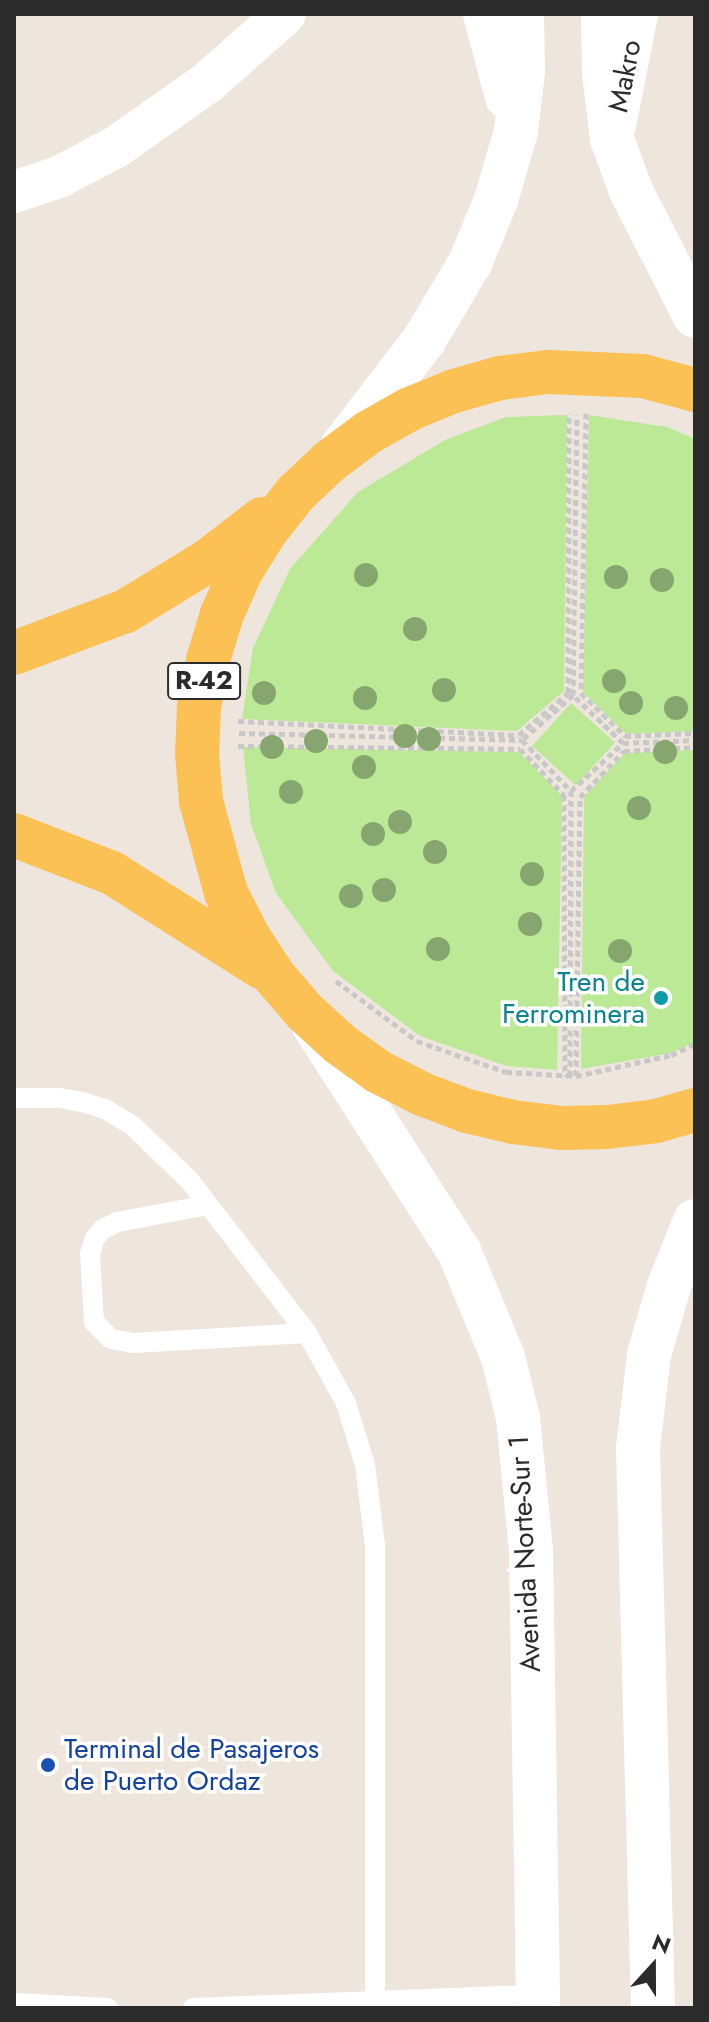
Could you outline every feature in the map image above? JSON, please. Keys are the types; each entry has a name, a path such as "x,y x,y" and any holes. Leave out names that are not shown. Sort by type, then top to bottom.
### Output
{"main road":[{"path":"485,14 516,131"},
{"path":"330,461 424,340 470,263 496,200 516,131 523,71 522,14"},
{"path":"603,14 604,73 612,139 631,191 695,316"},
{"name":"R-42","path":"14,653 126,611 209,560 369,432 410,409 454,391 500,378 548,372 596,371 643,376 695,390"},
{"name":"R-42","path":"296,493 258,544 222,614 208,660 199,722 201,801 211,848 226,893 248,936 274,976 305,1012 379,1072 467,1111 513,1122 561,1128 608,1127 656,1121 695,1110"},
{"name":"R-42","path":"14,835 112,873 274,976"},
{"name":"Avenida Norte-Sur 1","path":"305,1012 459,1251 503,1357 518,1418 531,1550 538,2002"},
{"path":"653,2008 638,1448 649,1355 669,1286 695,1221"}],"street":[{"path":"14,192 59,177 116,147 207,83 285,14"},
{"name":"Makro","path":"612,139 637,14"}],"lane":[{"path":"14,1098 60,1098 105,1109 132,1125 190,1181 307,1333 346,1403 365,1465 375,1545 375,2005"},
{"path":"208,1205 117,1222 103,1229 95,1238 90,1253 94,1322 111,1339 133,1343 307,1333"},
{"path":"193,2008 538,2002"},
{"path":"14,2003 108,2008"}],"path":[{"path":"577,410 573,695 623,743"},
{"path":"240,706 237,721 519,735 568,693 570,411 554,412"},
{"path":"600,413 586,411 581,693 625,736 695,733"},
{"path":"238,733 522,740 573,695"},
{"path":"522,740 571,791 570,1076"},
{"path":"571,791 623,743 695,740"},
{"path":"240,761 238,746 520,749 564,795 570,1076"},
{"path":"570,1076 580,797 624,751 695,747"},
{"path":"328,974 417,1041 506,1072 570,1076 671,1055 695,1044"}],"green space":[{"path":"567,415 564,691 517,731 242,719 253,648 290,569 358,492 445,440 506,417"},
{"path":"589,415 667,427 695,439 695,731 626,734 583,692"},
{"path":"571,703 615,742 576,786 532,746"},
{"path":"243,747 519,752 562,796 557,1070 507,1066 420,1036 333,971 276,893 251,824"},
{"path":"695,750 695,1042 671,1053 581,1069 584,797 625,753"}],"place":[{"name":"Tren de Ferrominera","path":"661,998"},
{"name":"Terminal de Pasajeros de Puerto Ordaz","path":"48,1765"}]}
